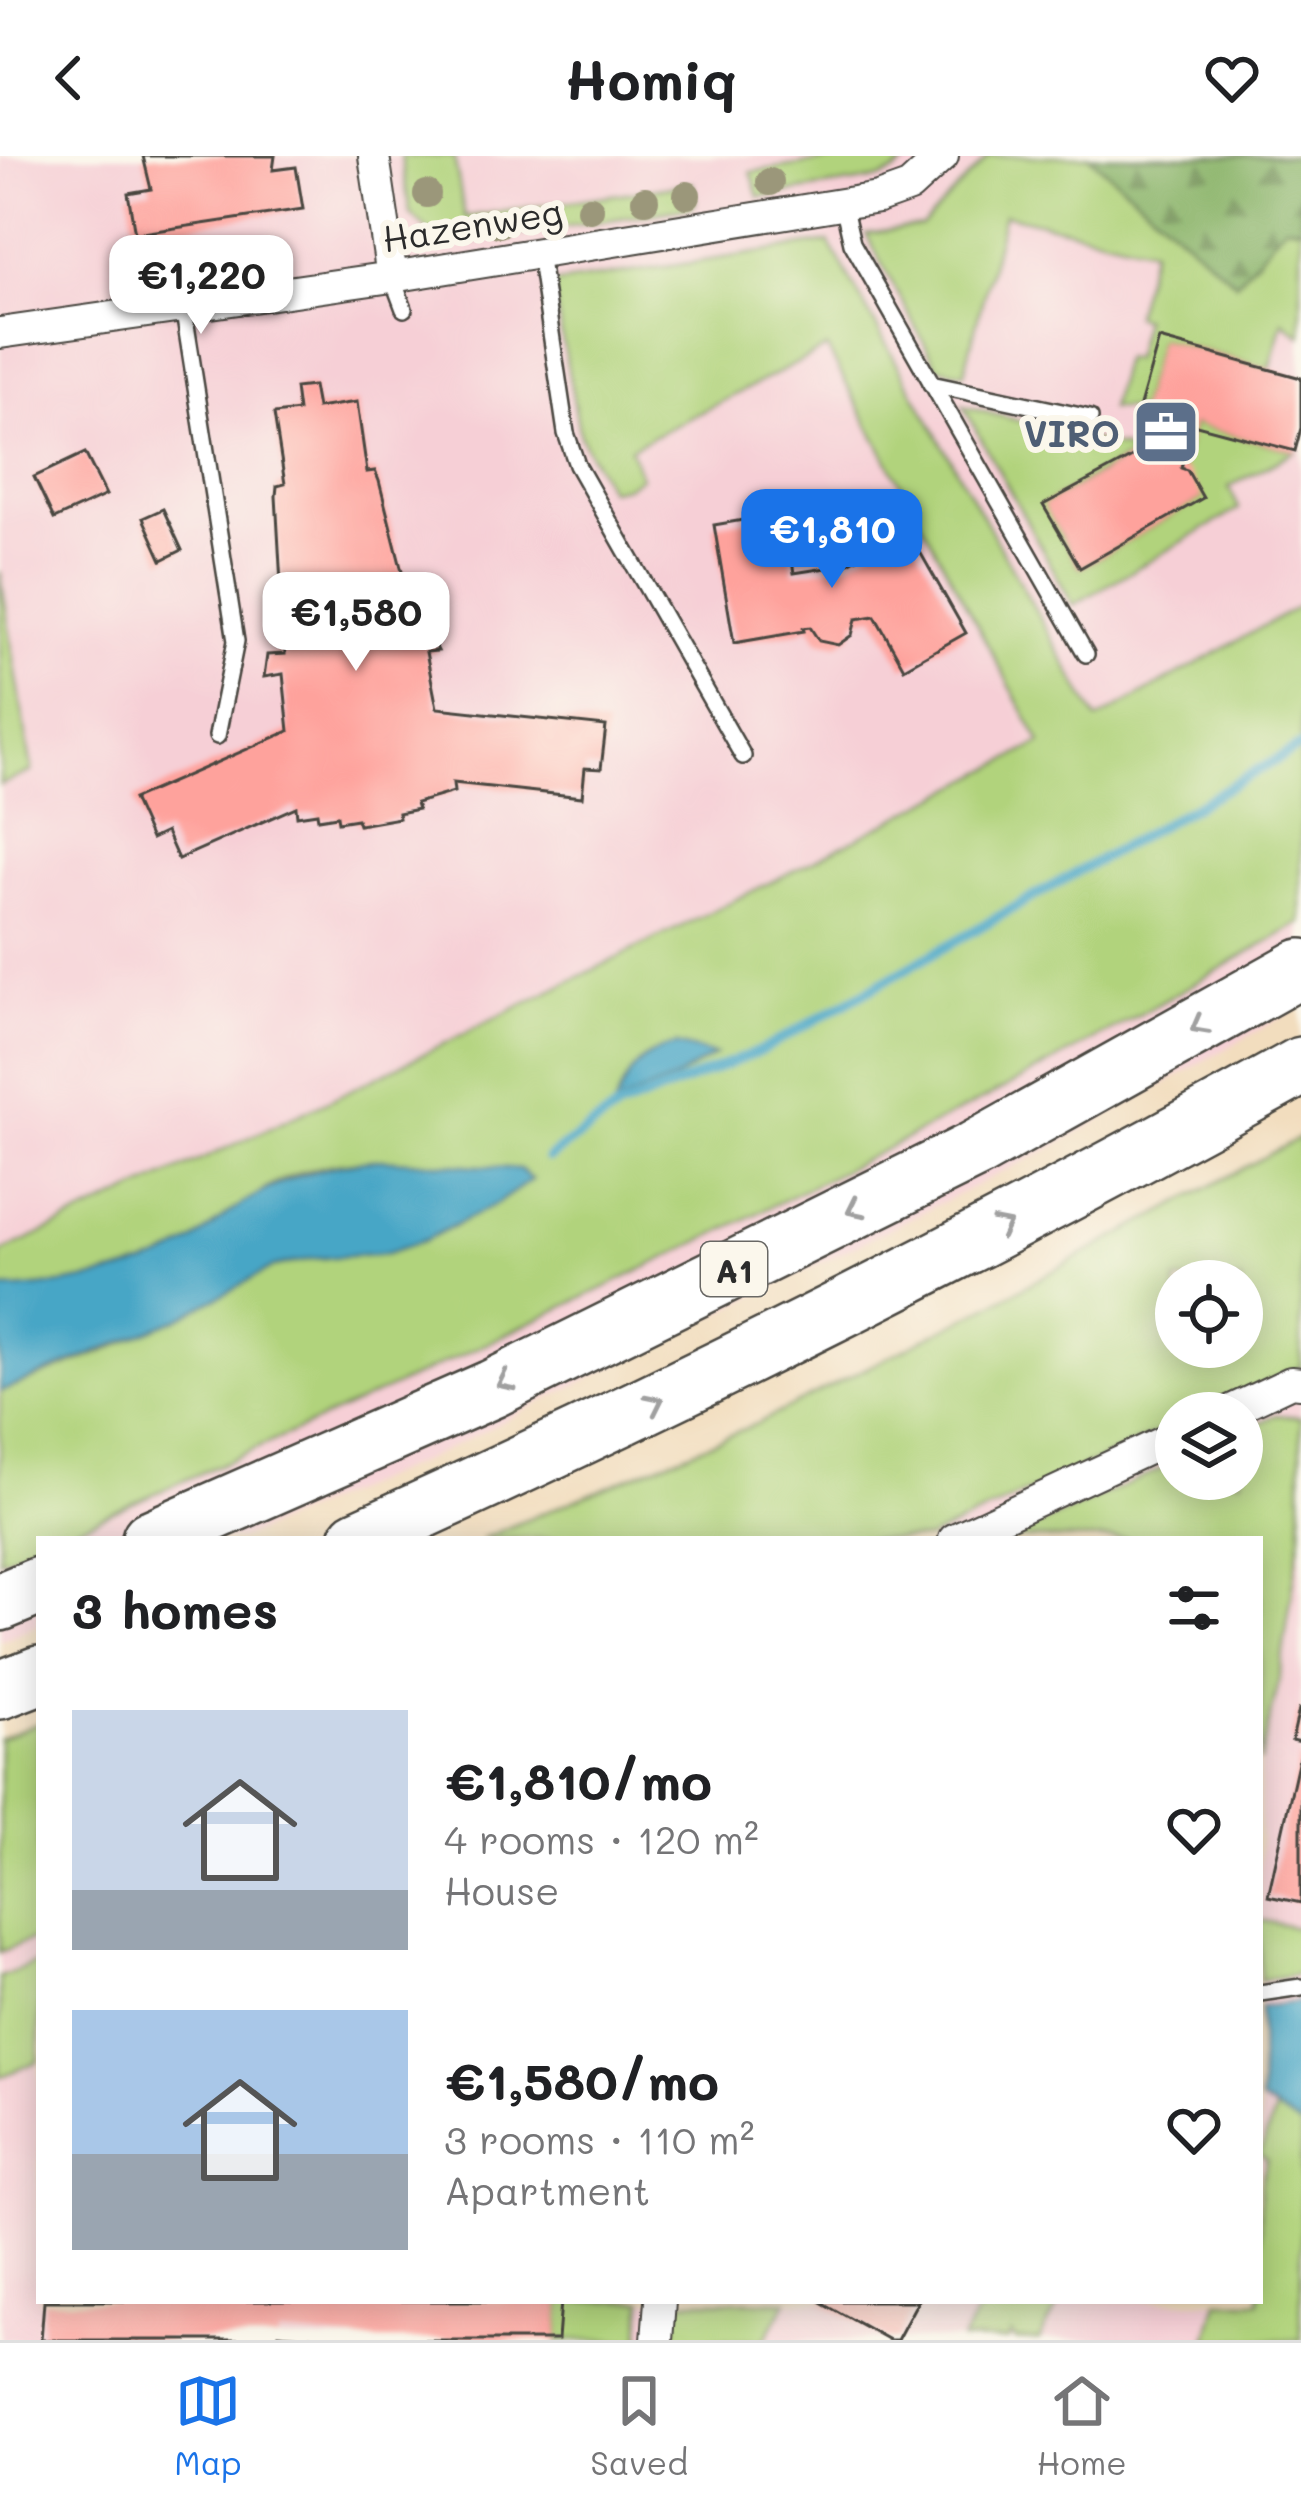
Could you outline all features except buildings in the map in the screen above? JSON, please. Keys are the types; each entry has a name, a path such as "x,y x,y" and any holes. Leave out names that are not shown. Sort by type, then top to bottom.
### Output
{"highway":[{"name":"A1","path":"158,1536 492,1389 975,1150 1301,968"},
{"name":"A1","path":"365,1536 595,1432 832,1315 1301,1066"},
{"path":"0,1602 36,1587"},
{"path":"0,1690 36,1676"}],"street":[{"path":"374,156 392,277"},
{"name":"Hazenweg","path":"0,334 392,277 878,198 909,187 943,156"},
{"path":"1263,1395 1291,1382 1301,1383"},
{"path":"960,1536 1155,1446"},
{"path":"657,2340 660,2304"}],"lane":[{"path":"842,204 852,243 1086,654"},
{"path":"539,253 566,433 577,465 743,756"},
{"path":"392,277 404,309"},
{"path":"183,307 236,641 217,736"},
{"path":"931,384 1090,418"},
{"path":"1263,1993 1301,1987"}],"shaded area":[{"path":"0,156 1301,156 1301,1006 1051,1148 427,1459 247,1536 36,1536 36,1625 0,1641"},
{"path":"1301,1162 1301,2340 0,2340 0,1757 36,1743 36,2304 1263,2304 1263,1536 533,1536"}],"green space":[{"path":"401,156 454,156 465,217 693,183 696,203 467,242 429,231 410,213"},
{"path":"858,156 915,156 879,179 759,197 751,172"},
{"path":"989,156 1089,156 1236,282 1285,225 1301,227 1301,336 1283,321 1270,369 1159,339 1139,409 1110,409 1123,358 1133,359 1143,319 1134,316 1152,249 1004,214 964,373 937,367 866,234 922,226"},
{"path":"1089,156 1301,156 1301,227 1285,225 1236,283"},
{"path":"829,242 1097,720 1301,605 1301,923 1024,1078 753,1215 520,1328 168,1488 56,1536 36,1536 36,1544 0,1560 0,1392 111,1349 274,1267 387,1253 457,1225 530,1179 393,1161 339,1164 274,1184 179,1250 116,1273 0,1289 0,1253 326,1102 1041,743 827,348 630,448 641,477 609,489 580,436 552,284"},
{"path":"963,406 1123,448 1131,455 1044,505 1080,568 1202,498 1181,468 1193,424 1295,451 1229,487 1239,509 1073,605"},
{"path":"0,571 32,771 0,785"},
{"path":"1301,1137 1301,1366 1245,1392 1155,1392 1155,1434 933,1536 488,1536 756,1424 981,1310"},
{"path":"1276,1415 1301,1417 1301,1532 1279,1680 1263,1750 1263,1536 1016,1536 1155,1472 1155,1500 1263,1500 1263,1421"},
{"path":"36,1724 36,1938 0,1952 0,1739"},
{"path":"1263,1921 1301,1929 1301,1974 1263,1980"},
{"path":"36,1963 36,2062 0,2077 0,1977"},
{"path":"1275,2110 1301,2127 1301,2340 1207,2340 1217,2304 1263,2304 1263,2175 1267,2161 1263,2146"},
{"path":"561,2304 643,2304 640,2340 558,2340"},
{"path":"678,2304 785,2304 765,2340 675,2340"},
{"path":"981,2304 1059,2304 1039,2340 1016,2340 1011,2334 1008,2340 962,2340"}],"water":[{"path":"676,1045 715,1055 615,1105 637,1066 653,1053"},
{"path":"380,1159 520,1169 531,1180 496,1204 425,1240 387,1253 274,1267 176,1320 0,1392 0,1289 68,1283 141,1266 188,1245 233,1210 285,1181"},
{"path":"1301,2001 1301,2127 1263,2103 1263,2007"}],"waterway":[{"path":"548,1158 618,1109 762,1050 1301,746"}],"place":[{"name":"VIRO","path":"1166,432"}]}
